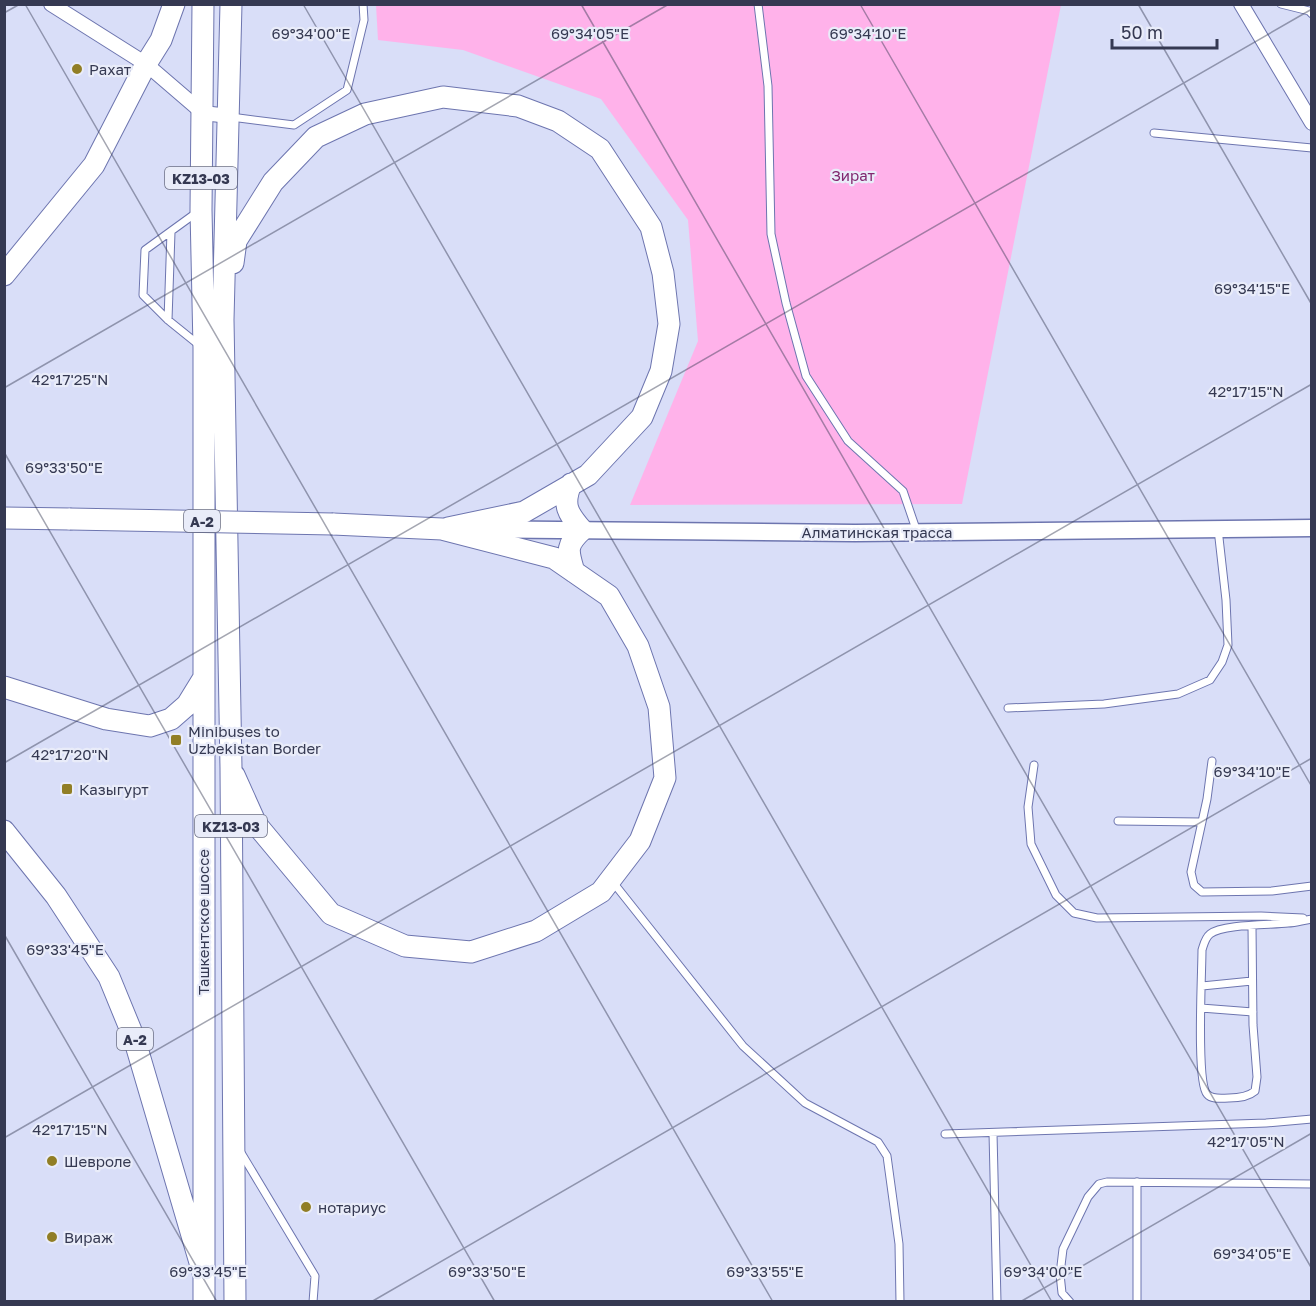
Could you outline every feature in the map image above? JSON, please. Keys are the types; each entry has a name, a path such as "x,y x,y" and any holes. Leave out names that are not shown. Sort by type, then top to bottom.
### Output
{"highway":[{"path":"4,275 94,165 146,64 161,40 174,4"},
{"name":"KZ13-03","path":"203,4 201,210 229,662 235,1302"},
{"name":"KZ13-03","path":"223,320 231,4"},
{"path":"210,350 223,320 236,241 273,182 316,137 365,114 443,97 518,106 558,122 600,149 651,227 663,273 669,324 662,371 642,417 588,475 524,512 442,529"},
{"name":"Ташкентское шоссе","path":"204,1276 203,671 210,350"},
{"path":"571,484 566,496 566,507 582,530 572,540 568,550 574,572"},
{"name":"A-2","path":"4,518 333,524 442,529"},
{"path":"231,768 256,824 331,914 405,946 471,952 536,931 601,892 640,841 665,778 659,707 638,646 609,596 554,558 442,529"},
{"path":"4,687 106,719 150,726 171,719 187,705 203,671 229,662"},
{"name":"A-2","path":"4,831 56,896 109,977 134,1038 204,1276"},
{"path":"204,1140 233,1139"},
{"name":"KZ13-03","path":"204,1276 204,1302"}],"street":[{"path":"51,4 146,64 203,113 229,116"},
{"path":"1241,4 1311,123"},
{"name":"Алматинская трасса","path":"442,529 917,532 1311,528"}],"lane":[{"path":"229,116 294,125 347,90 364,20 363,4"},
{"path":"758,4 768,86 771,234 786,303 806,376 848,441 903,491 917,532"},
{"path":"1281,4 1311,11"},
{"path":"1154,133 1311,148"},
{"path":"201,210 145,250 143,295 168,320 210,350"},
{"path":"168,320 171,232"},
{"path":"1008,708 1104,704 1178,694 1210,680 1222,662 1228,645 1226,600 1218,529"},
{"path":"1212,761 1207,799 1191,872 1194,885 1202,892 1272,891 1311,886"},
{"path":"1034,765 1028,807 1031,844 1056,895 1074,913 1097,918 1261,916 1311,919"},
{"path":"1118,821 1201,822"},
{"path":"611,879 743,1046 805,1103 878,1142 887,1156 899,1244 900,1302"},
{"path":"1252,926 1253,1012 1257,1077 1255,1091 1250,1096 1210,1097 1205,1093 1202,1083 1202,950 1205,939 1212,932 1222,928 1291,923 1311,919"},
{"path":"1202,986 1252,981"},
{"path":"1201,1008 1253,1012"},
{"path":"945,1134 1266,1123 1311,1119"},
{"path":"993,1133 997,1302"},
{"path":"233,1139 315,1276 313,1302"},
{"path":"1070,1302 1062,1293 1060,1274 1063,1249 1088,1197 1099,1184 1137,1182 1311,1184"},
{"path":"1137,1182 1137,1302"}],"green space":[{"name":"Зират","path":"376,5 1061,5 962,504 630,505 698,341 688,220 601,99 463,50 378,40"}],"place":[{"name":"Рахат","path":"77,69"},
{"name":"Minibuses to Uzbekistan Border","path":"176,740"},
{"name":"Казыгурт","path":"67,789"},
{"name":"Шевроле","path":"52,1161"},
{"name":"нотариус","path":"306,1207"},
{"name":"Вираж","path":"52,1237"}]}
